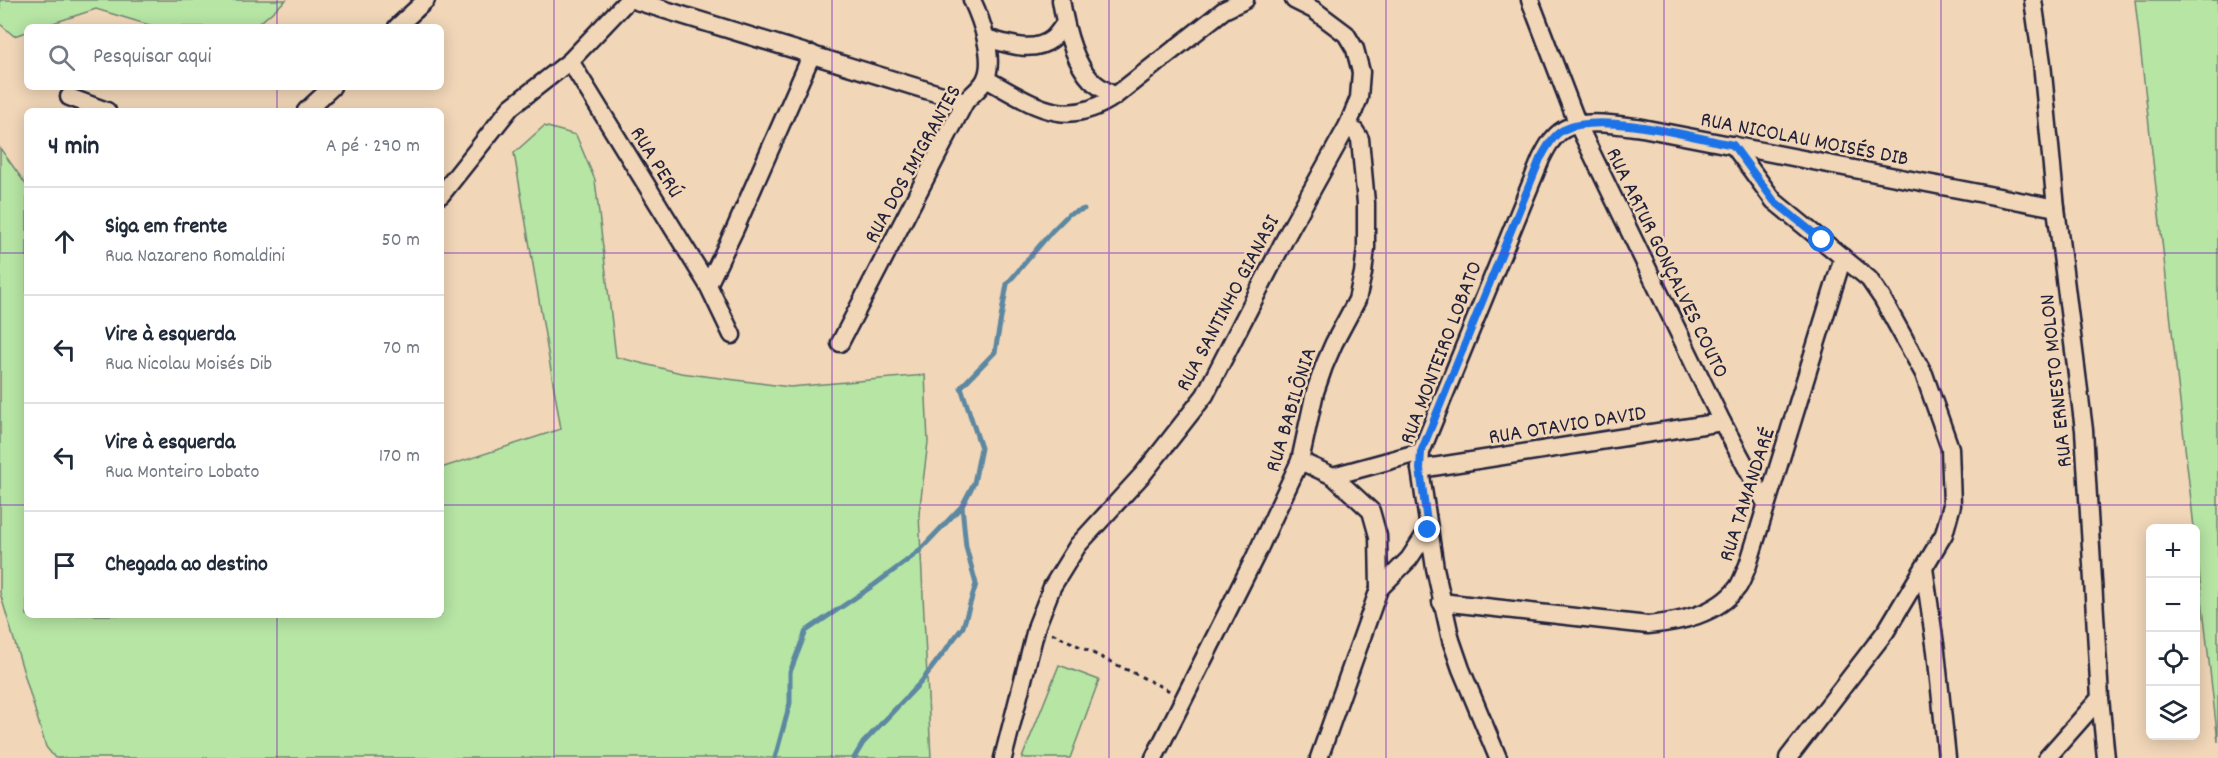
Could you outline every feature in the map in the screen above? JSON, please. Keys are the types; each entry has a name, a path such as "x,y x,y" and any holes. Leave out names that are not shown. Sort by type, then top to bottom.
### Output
{"street":[{"path":"400,24 426,0"},
{"path":"444,191 511,107 570,61 628,0"},
{"path":"633,0 965,102"},
{"name":"RUA DOS IMIGRANTES","path":"840,343 965,102 986,79 989,57 986,38 972,0"},
{"path":"1061,0 1065,23 1085,73 1100,87 1115,96"},
{"path":"986,79 1044,109 1067,114 1098,108 1224,10 1245,0"},
{"name":"RUA SANTINHO GIANASI","path":"1003,758 1037,625 1052,587 1078,545 1143,474 1205,395 1288,233 1348,125 1359,98 1361,72 1355,49 1346,34 1332,22 1294,0"},
{"name":"RUA ARTUR GONÇALVES COUTO","path":"1530,0 1578,125 1722,422 1766,504"},
{"name":"RUA ERNESTO MOLON","path":"2033,0 2084,430 2100,698 2106,758"},
{"path":"986,38 1020,48 1039,45 1052,39 1065,23"},
{"path":"708,285 812,54"},
{"name":"RUA PERÚ","path":"570,61 708,285 732,335"},
{"path":"309,108 329,90"},
{"path":"69,97 99,108"},
{"name":"RUA NICOLAU MOISÉS DIB","path":"1551,142 1561,130 1578,125 1602,124 1642,128 2056,208"},
{"name":"RUA BABILÔNIA","path":"1154,758 1300,461 1315,392 1334,343 1357,300 1364,273 1366,203 1363,151 1355,130 1348,125"},
{"name":"RUA MONTEIRO LOBATO","path":"1498,758 1461,669 1441,602 1428,530 1421,461 1540,159 1551,142"},
{"path":"1733,145 1774,201 1869,279 1901,330 1924,374 1950,448 1952,505 1944,534 1886,631 1788,758"},
{"name":"RUA TAMANDARÉ","path":"1441,602 1648,625 1674,622 1696,616 1711,608 1738,587 1748,566 1843,257"},
{"name":"RUA OTAVIO DAVID","path":"1333,476 1421,461 1722,422"},
{"path":"1300,461 1333,476 1371,511 1378,536 1379,589 1319,758"},
{"path":"1379,589 1409,559 1428,530"},
{"path":"1924,568 1936,651 1947,758"},
{"path":"2047,758 2100,698"}],"path":[{"path":"1037,625 1185,698"}],"green space":[{"path":"0,0 286,0 258,24 146,24 96,9 50,24 24,24 24,33 14,36 0,24"},
{"path":"2135,0 2218,0 2218,742 2200,581 2200,524 2194,524"},
{"path":"544,126 576,135 595,180 616,357 681,373 790,387 925,375 928,442 919,514 931,758 55,758 46,747 0,593 0,148 24,182 24,618 444,618 444,467 561,429 514,153"},
{"path":"1059,665 1099,680 1070,758 1022,758"}],"waterway":[{"path":"854,758 863,743 921,682 963,627 976,584 966,547 962,506 974,483 981,448 961,387 995,352 1007,284 1069,214 1084,209"},
{"path":"775,758 790,703 790,672 806,631 917,553 962,506"}],"route":[{"path":"1428,530 1420,469 1421,452 1540,159 1561,130 1578,125 1602,124 1642,128 1733,145 1774,201 1822,240"}]}
